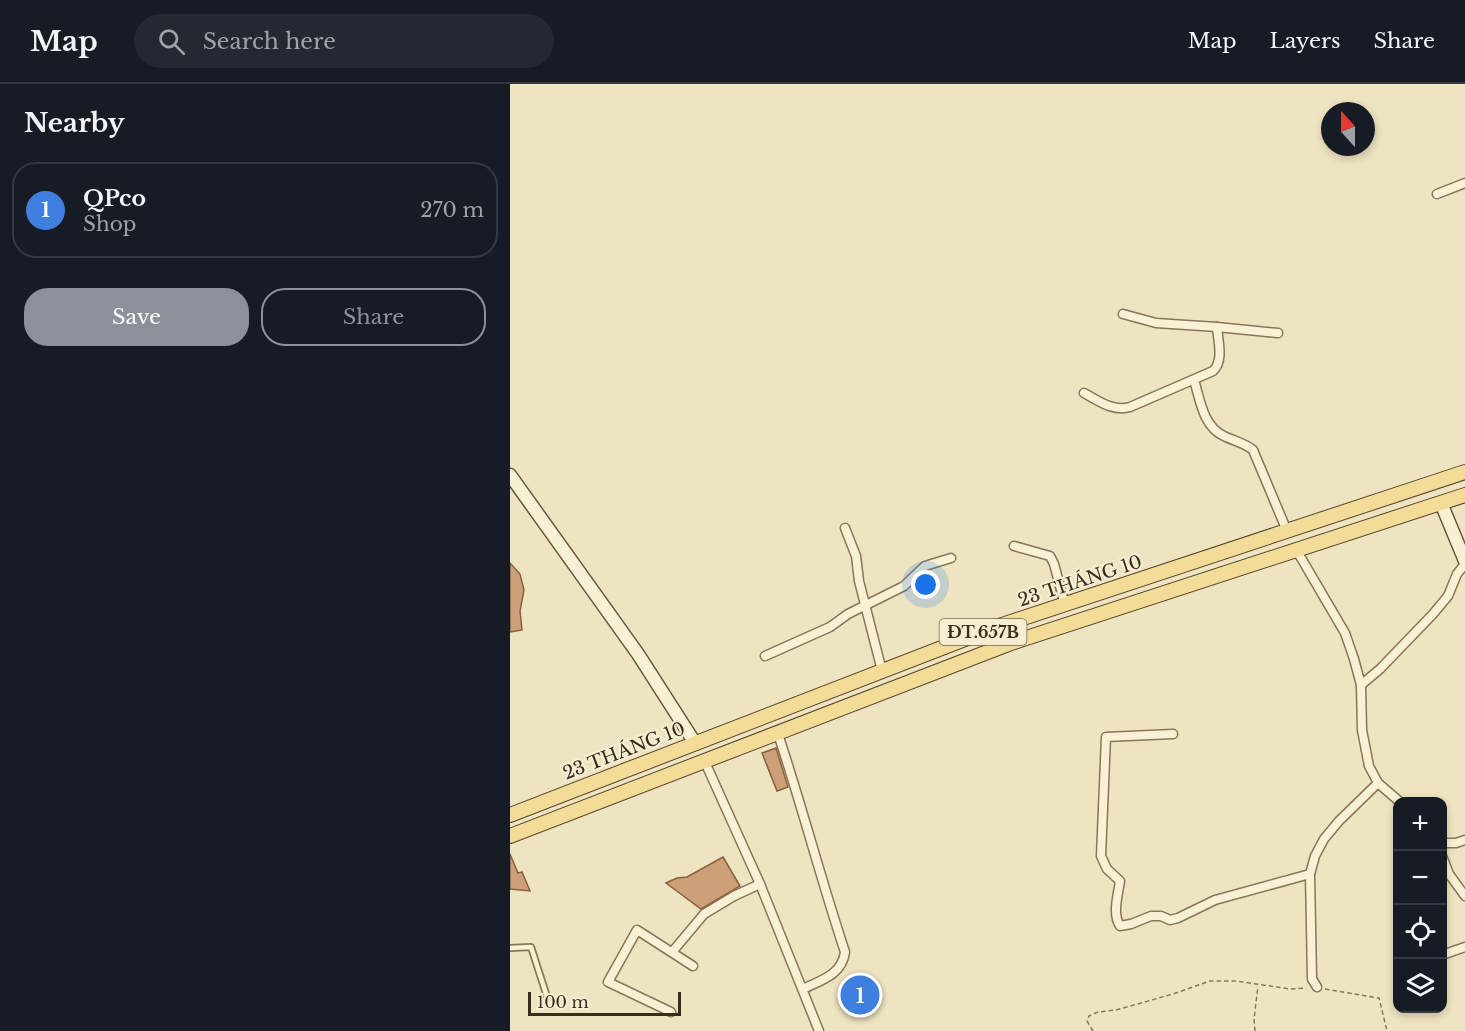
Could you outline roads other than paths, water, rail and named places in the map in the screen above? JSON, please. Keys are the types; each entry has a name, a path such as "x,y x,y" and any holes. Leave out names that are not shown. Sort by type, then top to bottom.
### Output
{"main road":[{"name":"23 THÁNG 10","path":"510,815 996,627 1465,472"},
{"path":"1433,483 1441,503"},
{"name":"23 THÁNG 10","path":"510,835 1031,636 1465,495"},
{"path":"1287,531 1297,551"},
{"path":"695,743 705,762"}],"street":[{"path":"1437,194 1465,183"},
{"path":"1123,314 1156,323 1278,333"},
{"path":"1084,393 1113,408 1120,409 1194,380 1217,366 1219,359 1217,327"},
{"path":"1194,380 1209,425 1218,434 1248,445 1253,450 1287,531"},
{"path":"510,475 638,654 695,743"},
{"path":"1361,685 1433,614 1448,596 1456,574 1465,562 1441,503"},
{"path":"845,528 856,556 865,605 882,671"},
{"path":"1014,546 1050,555 1065,605"},
{"path":"1297,551 1345,633 1361,685 1362,730 1369,766 1378,783 1395,797"},
{"path":"765,656 830,627 865,605 904,586 925,566 951,558"},
{"path":"778,734 845,952 844,961 838,970 803,989"},
{"path":"1173,734 1106,737 1101,856 1107,869 1120,881 1116,910 1117,922 1120,926 1151,916 1161,916 1170,920 1178,918 1215,900 1310,874"},
{"path":"705,762 760,884 819,1031"},
{"path":"1317,987 1312,979 1311,966 1310,874 1315,856 1324,839 1339,821 1378,783"},
{"path":"1447,844 1465,840"},
{"path":"1447,868 1465,896"},
{"path":"673,951 704,914 760,884"},
{"path":"671,1012 608,982 637,930 673,951 693,966"},
{"path":"1447,954 1465,947"}],"lane":[{"path":"510,948 531,947 550,1006"}],"place":[{"name":"QPco","path":"860,995"}]}
